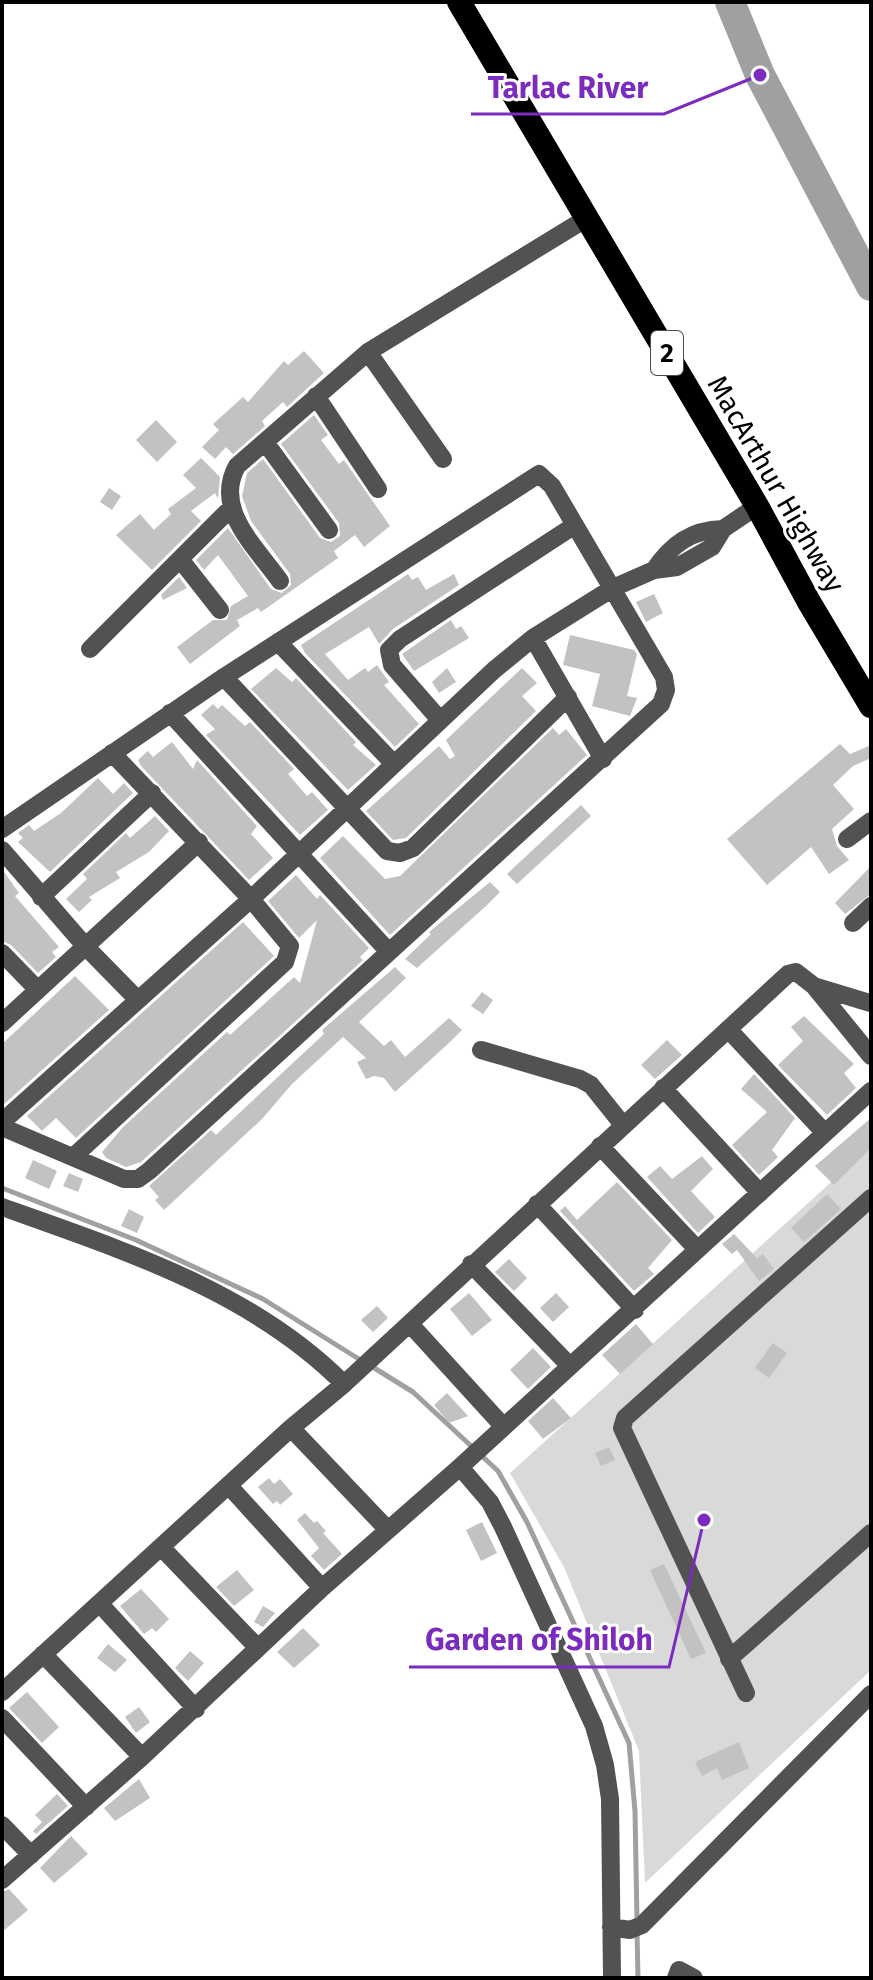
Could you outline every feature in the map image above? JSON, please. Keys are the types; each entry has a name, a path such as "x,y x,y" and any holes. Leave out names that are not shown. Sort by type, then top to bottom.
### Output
{"highway":[{"name":"MacArthur Highway","path":"459,2 757,506 871,706"}],"street":[{"path":"280,581 230,509 229,481 237,466 368,352 587,218"},
{"path":"368,352 443,459"},
{"path":"316,396 378,489"},
{"path":"265,442 329,530"},
{"path":"2,829 224,677 539,474 552,486 613,588 664,677 666,690 661,704 138,1179 124,1179 2,1124 533,638 613,588 654,570 677,567 712,547 723,529 757,506"},
{"path":"90,649 230,509"},
{"path":"440,720 392,665 389,650 400,639 575,525"},
{"path":"180,559 220,610"},
{"path":"533,638 603,759"},
{"path":"278,642 394,764"},
{"path":"224,677 387,851 400,853 413,848 568,697"},
{"path":"170,713 389,952"},
{"path":"73,1157 285,962 290,946 199,842 112,753"},
{"path":"41,897 152,793"},
{"path":"847,839 871,821"},
{"path":"2,1023 199,842"},
{"path":"2,850 86,947 138,1000"},
{"path":"853,923 871,906"},
{"path":"2,953 38,990"},
{"path":"2,1692 230,1487 291,1428 410,1324 471,1264 788,974 796,972 814,986 871,1056"},
{"path":"814,986 871,1002"},
{"path":"841,1019 871,1002"},
{"path":"728,1029 825,1133"},
{"path":"481,1050 591,1085 623,1125"},
{"path":"663,1088 760,1193"},
{"path":"2,1880 196,1709 322,1588 635,1310 697,1249 871,1091"},
{"path":"600,1146 697,1249"},
{"path":"746,1693 622,1428 625,1418 871,1198"},
{"path":"537,1204 635,1310"},
{"path":"2,1207 123,1251 220,1294 292,1338 344,1384"},
{"path":"471,1264 570,1366"},
{"path":"410,1324 503,1426"},
{"path":"291,1428 388,1530"},
{"path":"460,1467 490,1502 503,1527 594,1726 610,1799 612,1978"},
{"path":"230,1487 322,1588"},
{"path":"729,1659 871,1533"},
{"path":"162,1548 258,1648"},
{"path":"100,1604 196,1709"},
{"path":"43,1654 142,1757"},
{"path":"611,1927 630,1930 642,1925 871,1694"},
{"path":"2,1718 86,1807"},
{"path":"2,1825 31,1855"},
{"path":"676,1978 679,1970 694,1978"}],"shaded area":[{"path":"871,1146 871,1670 645,1883 639,1751 564,1567 510,1473"}],"building":[{"path":"304,351 324,373 287,407 283,402 262,421 265,426 233,454 226,447 215,459 202,447 219,430 213,424 243,397 248,402 284,361 288,365"},
{"path":"314,415 328,435 321,440 339,464 344,460 390,526 364,547 355,535 334,551 338,558 261,612 258,608 237,620 240,626 190,664 177,647 213,620 227,620 231,606 248,596 218,555 204,570 196,560 228,528 271,589 282,593 291,585 290,574 251,521 242,496 247,473 263,459 320,538 331,542 340,536 339,523 281,444"},
{"path":"156,420 177,442 157,462 136,440"},
{"path":"201,458 220,477 218,499 215,493 191,511 201,521 152,570 116,535 140,514 154,530 171,514 168,509 196,488 183,475"},
{"path":"109,488 121,496 112,510 100,502"},
{"path":"408,574 412,580 418,577 426,590 454,574 459,585 393,629 379,644 369,627 325,654 348,680 365,668 368,672 377,665 389,682 384,685 419,724 395,747 305,653 301,645"},
{"path":"179,577 187,588 163,600 161,595"},
{"path":"654,594 663,613 646,622 636,602"},
{"path":"451,620 456,629 461,626 469,638 414,671 402,654"},
{"path":"570,635 634,650 637,654 627,696 637,698 630,716 592,706 600,674 563,665"},
{"path":"276,668 292,682 296,678 356,742 353,745 376,765 348,790 251,689"},
{"path":"447,668 456,682 439,693 432,682"},
{"path":"522,668 537,683 522,696 536,711 406,838 393,840 366,811 439,746 450,759 455,756 446,740"},
{"path":"213,704 218,709 222,705 245,726 250,722 294,769 288,774 307,796 312,792 328,810 300,835 206,735 215,729 201,715"},
{"path":"553,728 559,735 566,729 587,755 390,935 320,858 343,836 385,879 400,876"},
{"path":"172,742 193,769 197,760 257,826 251,834 273,858 249,880 141,766 138,760 148,751 153,757"},
{"path":"840,744 850,754 871,745 871,758 853,766 833,785 854,809 832,829 837,846 849,860 829,874 811,847 767,885 727,839"},
{"path":"98,778 113,794 124,783 133,793 50,872 18,842 23,838 18,833 29,825 34,831 61,813"},
{"path":"581,805 591,816 517,884 507,874"},
{"path":"155,816 169,831 149,852 116,872 120,878 89,897 92,900 79,912 66,899 87,879 83,874 126,833 130,838"},
{"path":"871,866 871,894 845,914 835,903"},
{"path":"2,869 19,893 15,896 59,947 52,952 56,957 38,973 11,945 2,941"},
{"path":"296,875 317,899 320,895 369,948 360,957 363,960 141,1162 126,1167 106,1158 102,1152 123,1127 227,1032 230,1035 294,977 300,983 317,920 299,938 268,901"},
{"path":"490,882 500,892 486,906 417,968 405,959 431,934 429,932"},
{"path":"243,922 274,956 76,1138 56,1118 42,1131 27,1116"},
{"path":"395,967 406,978 359,1022 384,1046 391,1040 405,1057 449,1018 462,1030 395,1092 384,1078 374,1076 366,1079 357,1062 366,1058 343,1037 292,1084 262,1119 164,1210 155,1200 159,1197 149,1186 211,1130 216,1135 324,1034 322,1030"},
{"path":"75,976 109,1010 2,1106 2,1044"},
{"path":"482,992 493,1000 483,1014 471,1006"},
{"path":"804,1016 854,1064 844,1073 856,1088 827,1115 778,1065 803,1041 791,1027"},
{"path":"667,1040 682,1055 655,1079 641,1065"},
{"path":"754,1074 795,1118 772,1150 778,1157 759,1175 732,1145 767,1112 741,1089"},
{"path":"871,1118 871,1148 834,1185 815,1166"},
{"path":"702,1156 713,1169 691,1191 715,1217 698,1233 647,1177 660,1166 672,1179"},
{"path":"33,1160 57,1171 49,1189 25,1178"},
{"path":"69,1173 83,1179 78,1192 63,1186"},
{"path":"617,1182 672,1240 648,1268 654,1274 634,1291 560,1211 565,1206 577,1220"},
{"path":"827,1194 841,1209 804,1242 791,1228"},
{"path":"129,1209 144,1217 137,1233 121,1226"},
{"path":"734,1234 757,1258 763,1254 774,1269 759,1281 737,1250 732,1254 722,1244"},
{"path":"509,1259 527,1278 514,1291 495,1272"},
{"path":"469,1293 492,1320 472,1336 450,1309"},
{"path":"556,1293 569,1307 553,1322 540,1308"},
{"path":"377,1306 388,1318 373,1332 361,1320"},
{"path":"636,1324 653,1344 620,1374 602,1355"},
{"path":"773,1343 787,1353 769,1378 755,1368"},
{"path":"533,1348 551,1367 528,1389 510,1370"},
{"path":"447,1393 468,1416 449,1423 434,1405"},
{"path":"553,1398 571,1418 543,1439 528,1421"},
{"path":"609,1447 615,1460 601,1466 595,1453"},
{"path":"269,1478 274,1484 280,1479 293,1494 280,1505 277,1501 273,1504 258,1487"},
{"path":"305,1513 314,1523 317,1521 326,1531 323,1533 342,1554 324,1570 311,1556 319,1548 297,1520"},
{"path":"482,1522 497,1553 481,1561 466,1530"},
{"path":"664,1564 706,1653 691,1659 650,1570"},
{"path":"237,1570 254,1590 234,1606 216,1587"},
{"path":"141,1589 169,1619 156,1632 152,1628 144,1634 120,1606"},
{"path":"263,1606 275,1613 263,1627 254,1622"},
{"path":"303,1628 320,1645 294,1668 277,1652"},
{"path":"108,1644 127,1660 115,1672 97,1658"},
{"path":"190,1651 204,1663 188,1681 175,1668"},
{"path":"27,1692 59,1727 42,1743 9,1708"},
{"path":"139,1707 150,1722 136,1733 125,1717"},
{"path":"739,1742 749,1768 722,1780 717,1768 702,1776 695,1762"},
{"path":"139,1779 150,1798 115,1821 104,1808"},
{"path":"57,1794 68,1806 36,1834 33,1831 42,1822 35,1815"},
{"path":"71,1836 88,1854 54,1883 40,1868"},
{"path":"9,1889 28,1910 2,1932 2,1892"}],"waterway":[{"path":"730,2 760,75 871,286"},
{"path":"2,1188 136,1240 263,1299 362,1361"},
{"path":"371,1366 413,1392 498,1471 527,1522 629,1743 635,1811 637,1921"},
{"path":"637,1931 638,1978"}],"place":[{"name":"Tarlac River","path":"760,75"},
{"name":"Garden of Shiloh","path":"704,1520"}]}
